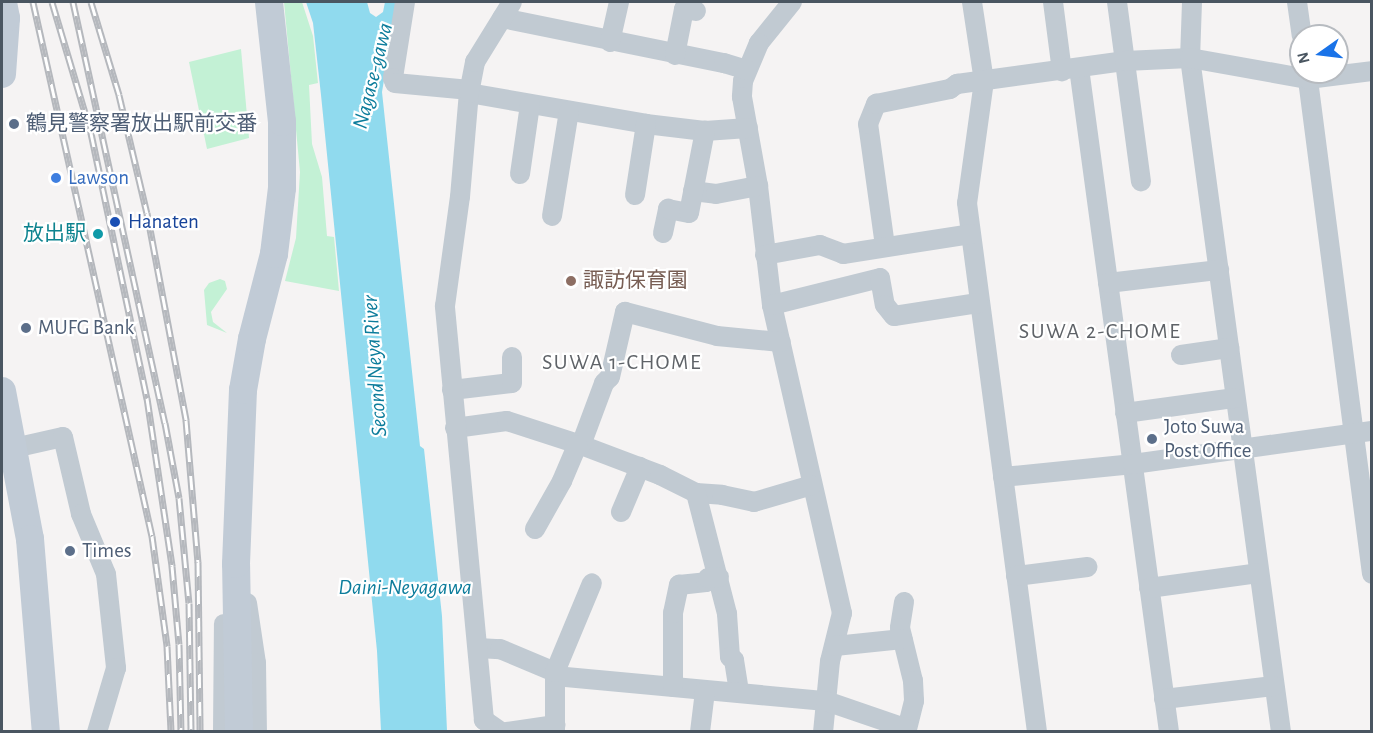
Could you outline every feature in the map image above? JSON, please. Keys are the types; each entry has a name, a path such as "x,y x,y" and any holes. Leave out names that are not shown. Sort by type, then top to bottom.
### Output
{"street":[{"path":"2,74 6,18 3,2"},
{"path":"239,732 236,564 243,390 252,339 274,254 282,188 282,122 269,2"},
{"path":"405,2 393,78 395,83 470,92 530,105 646,124 705,131 748,128"},
{"path":"610,42 619,2"},
{"path":"792,2 759,43 742,81 742,97 758,186 772,305 842,613 830,661 823,732"},
{"path":"972,2 984,81 967,203 978,303 1037,732"},
{"path":"1053,2 1070,69 1108,283 1169,732"},
{"path":"1117,2 1141,181"},
{"path":"1192,2 1190,58 1281,732"},
{"path":"1297,2 1300,24"},
{"path":"675,55 684,8"},
{"path":"501,732 484,720 455,428 446,306 475,62 508,10 610,42 713,60 747,70"},
{"path":"978,303 894,316 885,304 880,278 882,248 868,124 872,108 876,104 950,89 957,84 1125,61 1190,58 1289,72"},
{"path":"1349,72 1371,71"},
{"path":"1308,84 1362,432 1371,574"},
{"path":"520,174 530,105"},
{"path":"552,216 569,111"},
{"path":"635,195 646,124"},
{"path":"663,233 668,209 689,213 705,131"},
{"path":"693,191 716,194 758,186"},
{"path":"765,255 820,245 843,254 970,234"},
{"path":"1108,283 1219,270"},
{"path":"772,305 880,278"},
{"path":"535,529 562,481 604,383 610,376 625,312 717,336 781,342"},
{"path":"1181,356 1229,348"},
{"path":"452,390 512,383 512,357"},
{"path":"2,391 30,539 46,732"},
{"path":"1125,413 1235,398"},
{"path":"455,428 507,421 640,467 696,493 722,495 754,502 812,485"},
{"path":"1003,477 1133,464 1362,432"},
{"path":"9,435 63,437 81,514 106,574 116,668 97,732"},
{"path":"621,512 640,467"},
{"path":"696,493 727,614 730,657 734,660 739,693"},
{"path":"223,732 224,586 236,564"},
{"path":"236,564 244,584 256,663 257,732"},
{"path":"1016,576 1087,567"},
{"path":"1149,588 1258,573"},
{"path":"673,687 673,613 679,585 706,582 708,578 719,577"},
{"path":"507,732 555,729 555,674 592,583"},
{"path":"478,648 500,649 555,674 705,691 826,701 905,730 915,701 913,681 900,628 904,602"},
{"path":"835,646 903,639"},
{"path":"1164,699 1274,686"},
{"path":"700,732 705,691"}],"green space":[{"path":"284,2 302,2 313,36 318,83 309,85 312,144 322,177 327,236 334,237 339,291 285,281 296,238 300,172"},
{"path":"241,49 249,138 207,149 189,62"},
{"path":"220,279 225,281 227,289 211,312 213,322 227,333 207,325 204,290 209,283"}],"water":[{"name":"Daini-Neyagawa","path":"306,2 367,2 370,13 376,17 383,12 385,2 397,2 382,92 420,446 424,449 442,616 447,731 381,731 377,651 321,95 313,23"}],"railway":[{"path":"33,2 152,536 167,646 171,732"},
{"path":"52,2 91,133 147,398 172,566 179,644 181,732"},
{"path":"73,2 165,423 179,498 189,603 191,732"},
{"path":"91,2 119,95 147,213 186,420 198,562 200,732"}],"place":[{"name":"鶴見警察署放出駅前交番","path":"14,124"},
{"name":"Lawson","path":"56,178"},
{"name":"Hanaten","path":"115,222"},
{"name":"放出駅","path":"98,234"},
{"name":"諏訪保育園","path":"571,281"},
{"name":"MUFG Bank","path":"26,328"},
{"name":"Joto Suwa Post Office","path":"1152,439"},
{"name":"Times","path":"70,551"}],"district":[{"name":"SUWA 2-CHOME","path":"1100,332"},
{"name":"SUWA 1-CHOME","path":"622,363"}],"water label":[{"name":"Nagase-gawa","path":"373,76"},
{"name":"Second Neya River","path":"375,366"}]}
